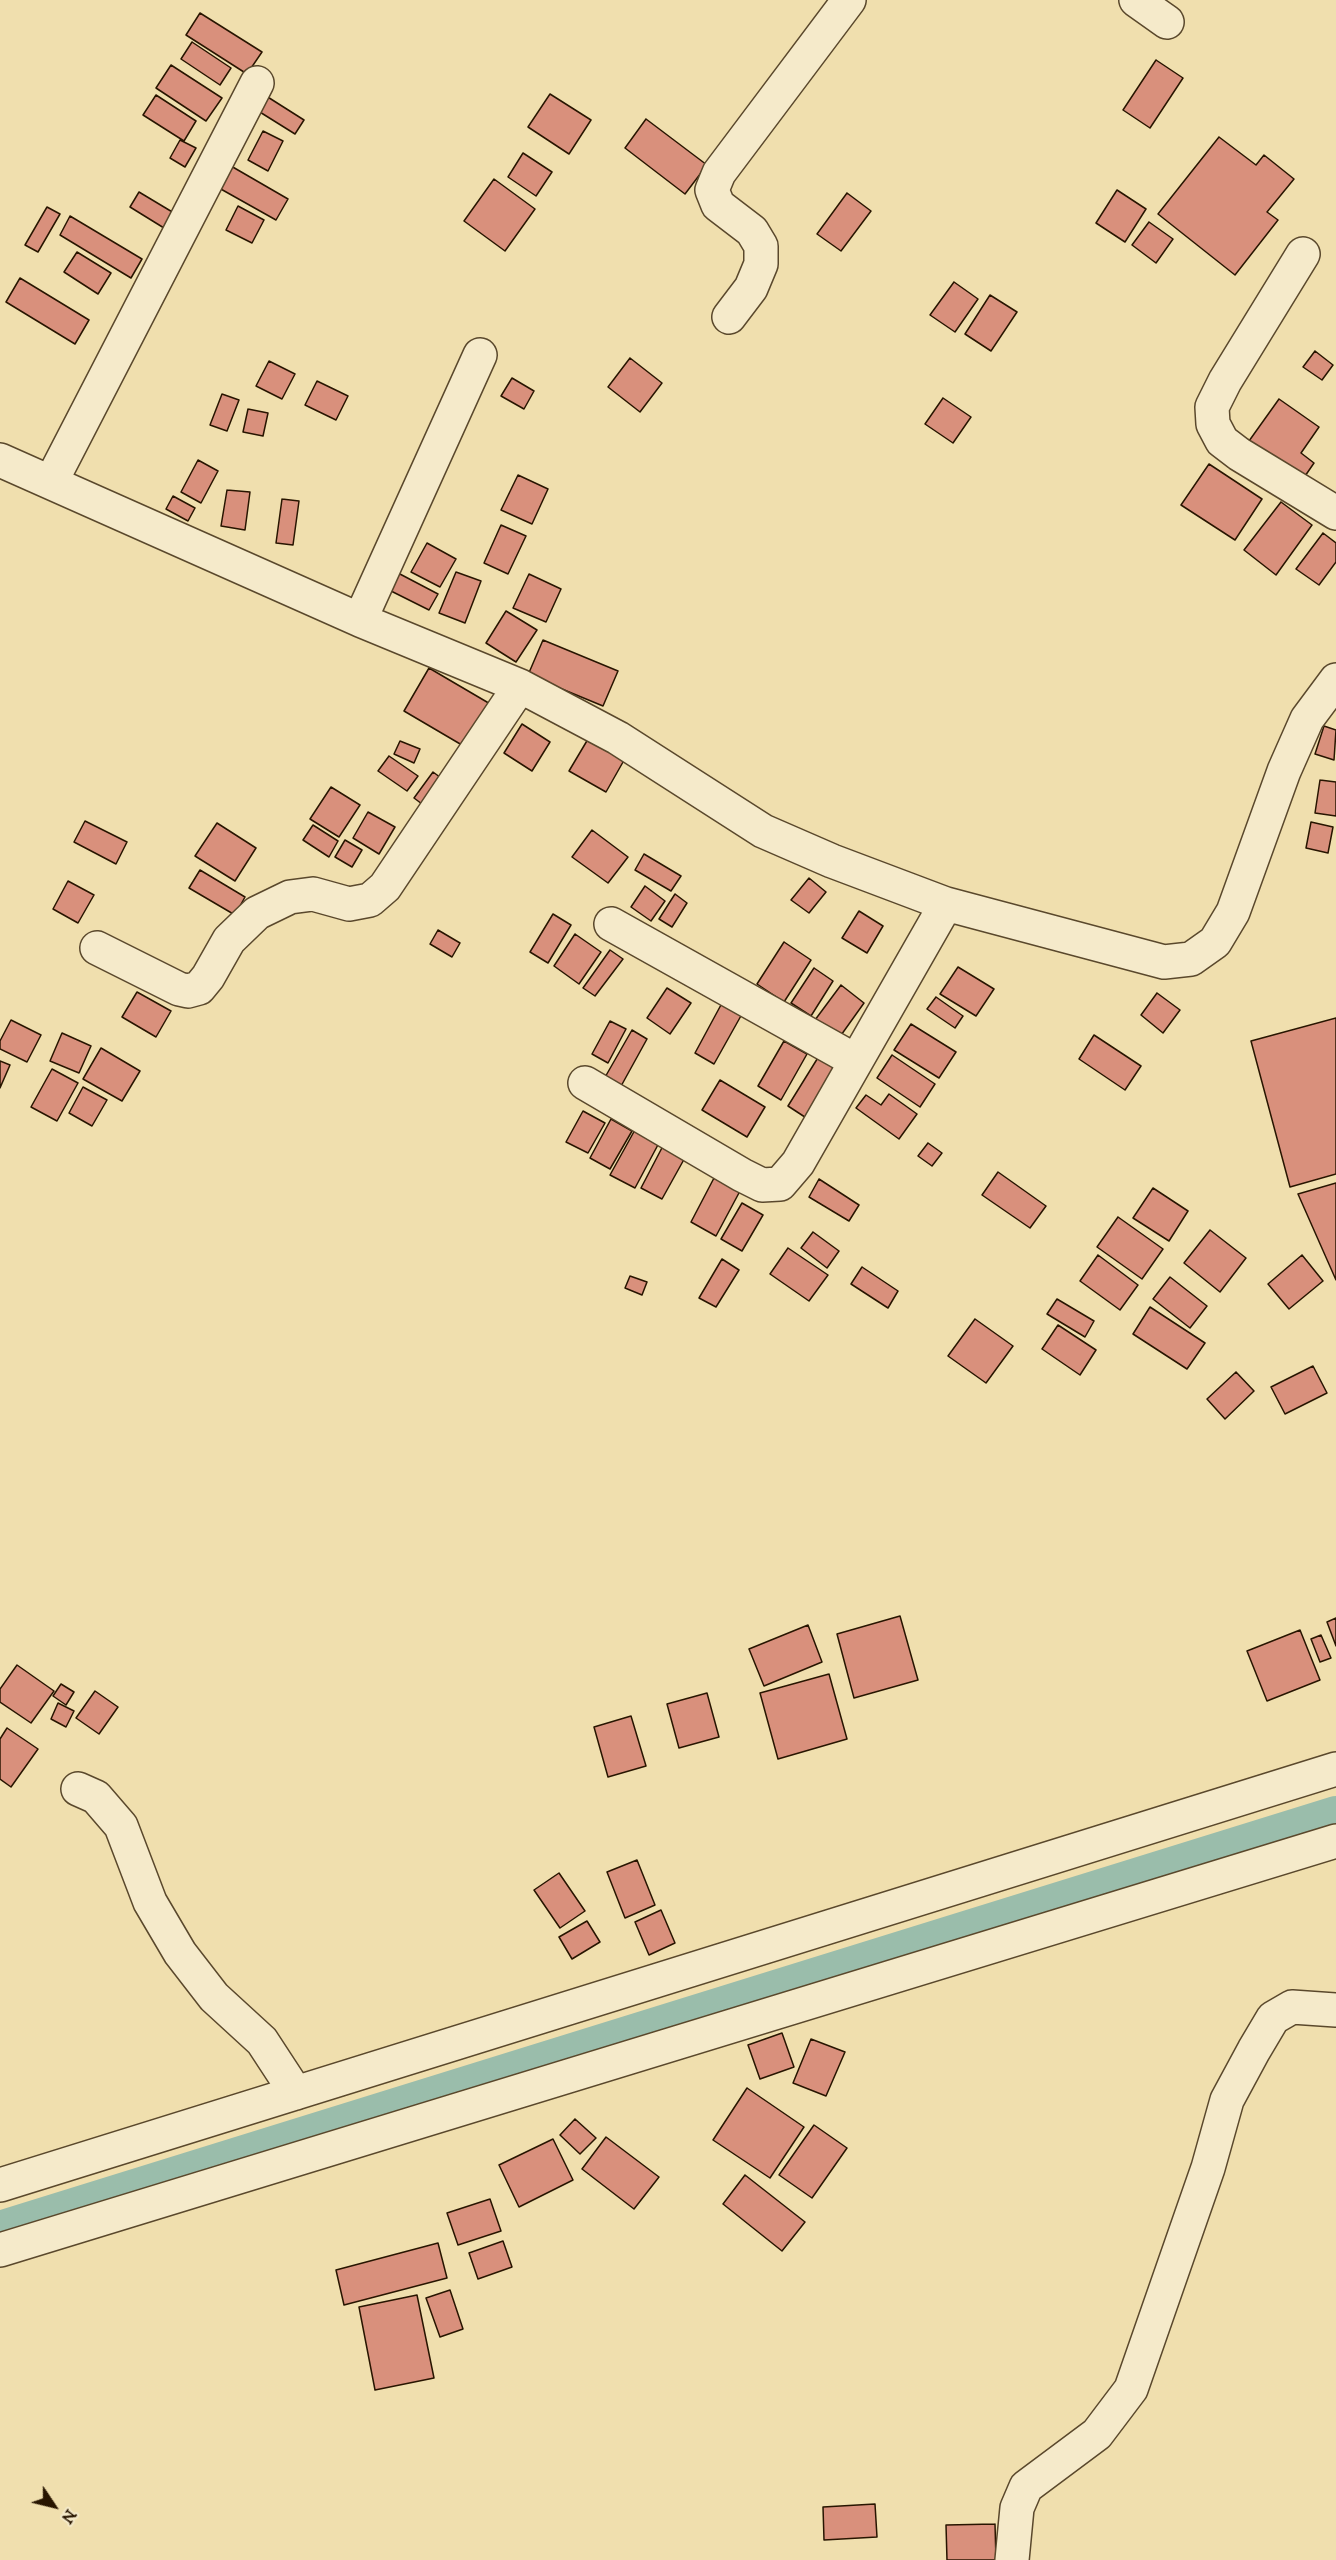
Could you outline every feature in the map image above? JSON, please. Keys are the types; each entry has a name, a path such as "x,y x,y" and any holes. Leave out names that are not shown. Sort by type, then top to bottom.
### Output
{"street":[{"path":"729,317 754,280 761,264 761,246 752,231 718,206 711,190 719,173 849,0"},
{"path":"1136,0 1167,22"},
{"path":"51,482 257,82"},
{"path":"1304,254 1225,381 1212,407 1213,424 1222,441 1239,454 1336,513"},
{"path":"360,620 480,355"},
{"path":"0,460 360,620 520,686 618,738 763,831 832,861 946,904 1164,962 1191,959 1215,942 1233,912 1284,771 1307,719 1336,680"},
{"path":"97,948 179,989 188,991 199,988 208,978 229,940 257,913 290,897 313,894 349,904 370,900 390,879 520,686"},
{"path":"585,1083 762,1185 780,1184 798,1163 946,904"},
{"path":"611,924 856,1061"},
{"path":"0,2185 1336,1769"},
{"path":"78,1789 96,1797 121,1826 150,1902 180,1953 214,1997 262,2041 296,2093"},
{"path":"0,2250 1336,1841"},
{"path":"1012,2560 1017,2508 1026,2487 1097,2434 1131,2390 1208,2168 1227,2100 1254,2050 1274,2018 1292,2007 1336,2010"}],"building":[{"path":"200,13 262,52 247,74 186,35"},
{"path":"192,42 231,68 220,85 181,59"},
{"path":"1156,60 1183,78 1150,128 1123,110"},
{"path":"171,65 222,98 206,121 156,88"},
{"path":"263,94 304,120 295,134 255,109"},
{"path":"550,94 591,120 569,154 528,127"},
{"path":"156,95 196,121 184,141 143,115"},
{"path":"646,119 707,165 685,194 625,148"},
{"path":"263,131 283,141 268,171 248,160"},
{"path":"1219,137 1256,165 1264,155 1294,179 1267,212 1278,220 1235,275 1158,214"},
{"path":"180,140 196,148 185,167 170,158"},
{"path":"523,153 552,172 536,196 508,177"},
{"path":"231,166 288,199 276,220 219,188"},
{"path":"494,179 535,209 505,251 464,221"},
{"path":"1117,190 1146,209 1125,242 1096,223"},
{"path":"139,192 174,213 164,228 130,207"},
{"path":"847,193 871,211 841,251 817,234"},
{"path":"238,206 264,220 252,243 226,230"},
{"path":"47,207 60,214 38,252 25,245"},
{"path":"70,216 142,259 131,278 60,235"},
{"path":"1149,222 1173,239 1156,263 1132,245"},
{"path":"77,252 111,273 98,294 64,272"},
{"path":"20,278 89,320 75,344 6,302"},
{"path":"954,282 978,299 955,332 930,315"},
{"path":"990,295 1017,312 991,351 965,334"},
{"path":"1315,351 1333,365 1322,380 1303,367"},
{"path":"630,358 662,383 640,412 608,387"},
{"path":"269,361 295,374 282,399 256,386"},
{"path":"512,378 534,391 524,409 501,396"},
{"path":"317,381 348,396 336,420 305,405"},
{"path":"222,394 239,400 227,431 210,425"},
{"path":"943,398 971,417 953,443 925,424"},
{"path":"1279,399 1319,427 1301,453 1314,463 1303,479 1249,441"},
{"path":"248,409 268,413 263,436 243,432"},
{"path":"198,460 218,471 201,503 181,492"},
{"path":"1209,464 1262,499 1235,540 1181,505"},
{"path":"518,475 548,489 532,524 501,510"},
{"path":"227,490 250,492 245,530 221,526"},
{"path":"173,496 195,508 188,521 166,509"},
{"path":"282,499 299,501 293,545 276,543"},
{"path":"1281,502 1312,525 1276,575 1244,550"},
{"path":"501,525 526,536 508,574 484,563"},
{"path":"1323,533 1336,543 1336,562 1319,585 1296,569"},
{"path":"427,543 456,559 440,587 411,572"},
{"path":"456,572 481,581 465,623 439,613"},
{"path":"398,573 438,594 429,610 389,590"},
{"path":"529,574 561,589 546,622 513,608"},
{"path":"506,611 537,630 516,662 486,643"},
{"path":"543,640 618,671 603,706 528,675"},
{"path":"429,668 492,705 467,748 404,711"},
{"path":"522,724 550,742 532,771 504,753"},
{"path":"1324,726 1336,730 1334,760 1315,754"},
{"path":"591,734 627,755 606,792 569,771"},
{"path":"400,741 420,749 414,763 394,754"},
{"path":"389,756 418,776 407,791 378,771"},
{"path":"433,772 448,783 430,810 414,798"},
{"path":"1320,780 1336,782 1336,816 1315,813"},
{"path":"331,787 360,805 339,837 310,819"},
{"path":"368,812 395,827 379,854 353,838"},
{"path":"85,821 127,842 116,864 74,842"},
{"path":"1311,822 1333,827 1328,853 1306,848"},
{"path":"217,823 256,848 235,881 195,856"},
{"path":"313,825 338,841 329,857 303,840"},
{"path":"592,830 628,857 608,883 572,857"},
{"path":"345,840 362,850 352,867 335,857"},
{"path":"644,854 681,876 671,891 635,870"},
{"path":"200,870 245,897 235,915 189,888"},
{"path":"809,878 826,892 809,913 791,900"},
{"path":"68,881 94,895 78,923 53,909"},
{"path":"645,886 665,901 651,921 631,907"},
{"path":"675,894 687,903 672,927 659,919"},
{"path":"859,911 883,926 867,953 842,938"},
{"path":"553,914 571,925 548,963 530,952"},
{"path":"438,930 460,943 452,957 430,944"},
{"path":"575,934 601,952 579,984 554,966"},
{"path":"784,942 811,960 784,1002 757,984"},
{"path":"610,950 623,959 595,996 583,988"},
{"path":"958,967 994,989 976,1016 940,994"},
{"path":"814,968 833,981 811,1016 791,1003"},
{"path":"841,985 864,1003 839,1038 815,1020"},
{"path":"667,988 691,1003 670,1034 647,1018"},
{"path":"137,992 171,1011 156,1037 122,1017"},
{"path":"1157,993 1180,1010 1163,1033 1141,1015"},
{"path":"936,997 963,1016 955,1028 927,1009"},
{"path":"722,1003 742,1014 714,1064 695,1053"},
{"path":"1336,1018 1336,1174 1290,1187 1251,1041"},
{"path":"11,1020 41,1035 27,1062 0,1049 0,1041"},
{"path":"610,1021 626,1029 608,1063 592,1054"},
{"path":"911,1024 956,1052 939,1078 894,1050"},
{"path":"632,1030 647,1039 620,1088 604,1079"},
{"path":"62,1033 91,1046 79,1073 50,1061"},
{"path":"1094,1035 1141,1066 1125,1090 1079,1059"},
{"path":"784,1041 807,1054 781,1100 758,1086"},
{"path":"101,1048 140,1071 122,1101 83,1079"},
{"path":"892,1055 935,1084 920,1107 877,1078"},
{"path":"819,1056 846,1072 814,1123 788,1106"},
{"path":"0,1061 10,1065 0,1088"},
{"path":"52,1069 78,1083 57,1121 31,1107"},
{"path":"720,1080 765,1107 747,1137 702,1110"},
{"path":"83,1087 107,1100 92,1126 69,1113"},
{"path":"889,1094 917,1114 899,1139 856,1108 866,1095 881,1105"},
{"path":"583,1111 605,1123 588,1153 566,1142"},
{"path":"611,1119 632,1131 610,1169 590,1158"},
{"path":"636,1128 660,1141 635,1188 610,1175"},
{"path":"665,1142 687,1154 662,1199 641,1188"},
{"path":"928,1143 942,1153 932,1166 918,1156"},
{"path":"998,1172 1046,1206 1030,1228 982,1195"},
{"path":"714,1178 740,1191 716,1236 691,1222"},
{"path":"819,1179 859,1205 849,1221 809,1197"},
{"path":"1336,1183 1336,1280 1298,1194"},
{"path":"1153,1188 1188,1211 1169,1241 1133,1218"},
{"path":"742,1203 763,1215 742,1251 721,1239"},
{"path":"1118,1217 1163,1249 1142,1279 1097,1247"},
{"path":"1210,1230 1246,1258 1220,1292 1184,1263"},
{"path":"813,1232 839,1251 827,1268 801,1248"},
{"path":"788,1248 828,1275 809,1301 770,1274"},
{"path":"1098,1255 1138,1285 1120,1310 1080,1281"},
{"path":"1302,1255 1323,1281 1289,1309 1268,1284"},
{"path":"722,1259 739,1270 716,1307 699,1298"},
{"path":"862,1267 898,1291 888,1308 851,1284"},
{"path":"630,1276 647,1282 642,1295 625,1288"},
{"path":"1170,1277 1207,1306 1190,1328 1153,1299"},
{"path":"1057,1299 1094,1321 1085,1337 1047,1314"},
{"path":"1150,1307 1205,1343 1187,1369 1133,1334"},
{"path":"975,1319 1013,1346 986,1383 948,1356"},
{"path":"1058,1325 1096,1350 1080,1375 1042,1349"},
{"path":"1313,1366 1327,1393 1285,1414 1271,1387"},
{"path":"1236,1372 1254,1391 1225,1419 1207,1399"},
{"path":"900,1616 918,1680 854,1698 837,1634"},
{"path":"1336,1618 1336,1646 1327,1622"},
{"path":"808,1625 822,1662 764,1686 749,1649"},
{"path":"1300,1630 1320,1680 1267,1701 1247,1651"},
{"path":"1321,1635 1331,1658 1320,1662 1311,1639"},
{"path":"17,1665 54,1691 31,1723 0,1702 0,1689"},
{"path":"829,1674 847,1739 778,1759 760,1693"},
{"path":"61,1684 74,1692 66,1705 53,1696"},
{"path":"95,1691 118,1707 99,1734 76,1718"},
{"path":"707,1693 719,1737 679,1748 667,1704"},
{"path":"58,1703 74,1711 66,1727 51,1719"},
{"path":"631,1716 646,1766 608,1777 594,1727"},
{"path":"7,1728 38,1749 11,1787 0,1779 0,1739"},
{"path":"637,1860 655,1905 625,1918 607,1872"},
{"path":"559,1873 585,1911 560,1928 534,1890"},
{"path":"661,1910 675,1943 649,1955 635,1922"},
{"path":"587,1921 600,1942 572,1959 559,1937"},
{"path":"782,2033 794,2067 760,2079 748,2045"},
{"path":"811,2039 845,2052 826,2096 793,2083"},
{"path":"747,2088 804,2127 770,2178 713,2140"},
{"path":"575,2119 596,2138 580,2154 560,2135"},
{"path":"814,2125 847,2148 812,2198 779,2175"},
{"path":"606,2137 659,2177 634,2209 582,2169"},
{"path":"553,2139 573,2180 519,2207 499,2165"},
{"path":"745,2175 805,2222 782,2251 723,2204"},
{"path":"490,2199 501,2231 458,2245 447,2213"},
{"path":"503,2241 512,2267 478,2279 469,2253"},
{"path":"438,2243 447,2278 344,2305 336,2270"},
{"path":"450,2290 463,2329 440,2337 426,2298"},
{"path":"417,2295 434,2378 375,2390 359,2307"},
{"path":"875,2504 877,2537 824,2540 823,2507"},
{"path":"995,2524 996,2560 947,2560 946,2525"}],"waterway":[{"path":"0,2232 1336,1817"}]}
